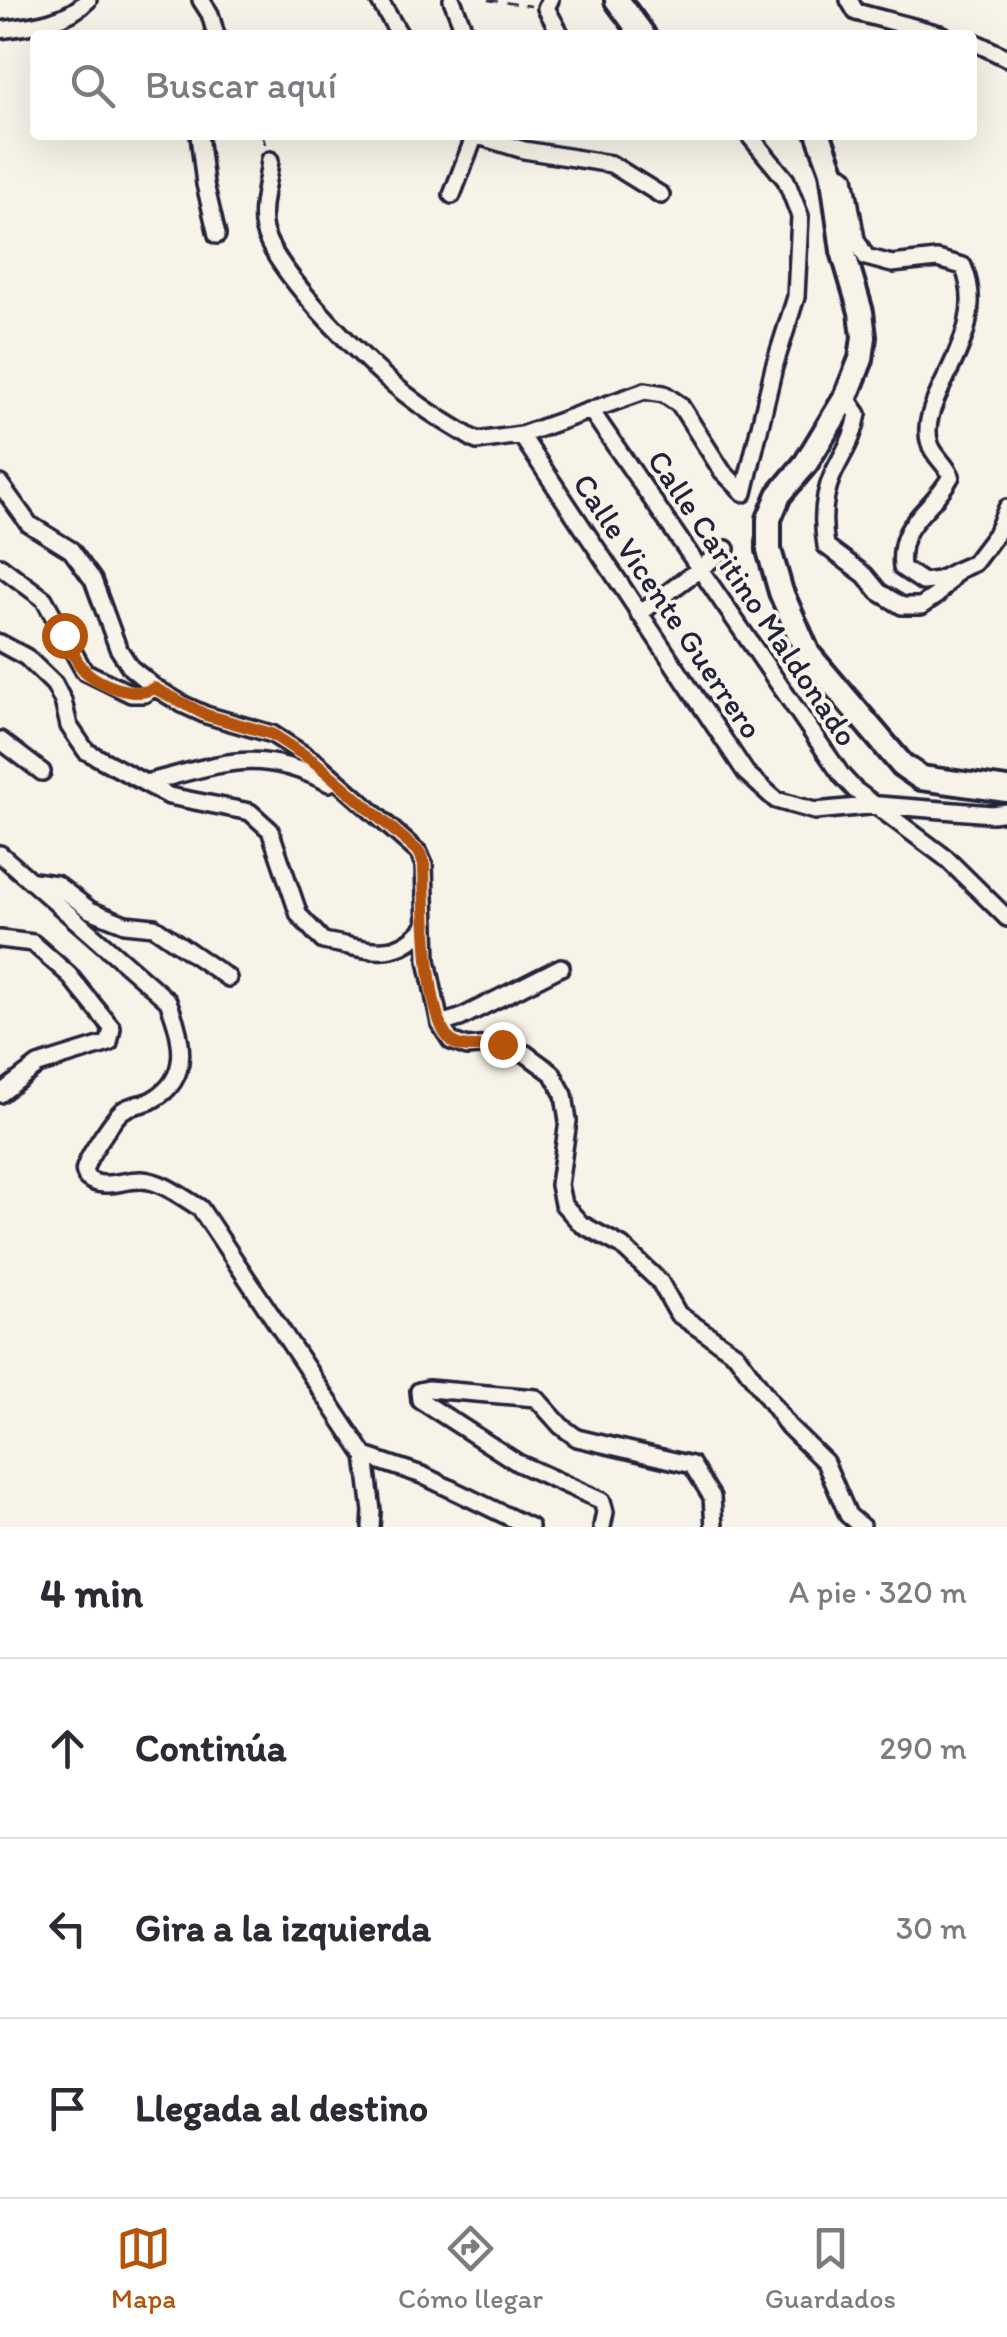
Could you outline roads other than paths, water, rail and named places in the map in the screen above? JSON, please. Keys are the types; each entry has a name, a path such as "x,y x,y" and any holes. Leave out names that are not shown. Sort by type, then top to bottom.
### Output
{"main road":[{"path":"616,0 639,30"},
{"path":"821,140 832,171 842,251 861,312 864,337 861,359 846,397 806,463 778,495 769,519 769,550 780,592 808,654 902,765 921,778 1007,790"}],"street":[{"path":"0,30 55,20 78,10 88,0"},
{"path":"201,0 215,30"},
{"path":"380,0 397,30"},
{"path":"452,0 464,30"},
{"path":"849,0 856,12 925,30"},
{"path":"548,4 559,30"},
{"path":"977,43 1007,58"},
{"path":"200,140 217,235"},
{"path":"452,195 473,140"},
{"path":"491,140 524,150 611,164 661,195"},
{"path":"270,160 262,208 264,232 290,275 408,397 477,441 521,435 645,391 664,394 680,405 722,470 744,493 774,367 796,297 800,216 786,180 753,140"},
{"path":"832,171 845,177 856,239 866,257 892,264 950,260 963,266 969,279 971,308 965,338 928,428 930,446 951,476 942,492 909,526 900,548 902,568 923,582 939,580 974,563 996,534 1007,508"},
{"path":"846,397 858,414 855,436 832,477 822,523 826,546 902,606 920,606 938,595 958,570"},
{"name":"Calle Caritino Maldonado","path":"592,412 842,776 946,858 1004,911"},
{"name":"Calle Vicente Guerrero","path":"521,435 746,773 776,800 815,812 879,805"},
{"path":"0,484 29,524 71,550 93,580 118,648 131,668 154,688 206,715 272,734 316,763 420,853 424,865 427,960 440,1024 451,1042 467,1047 502,1044 526,1054 552,1073 564,1095 568,1121 559,1185 563,1204 581,1224 622,1246 648,1270 660,1282 678,1314 736,1354 788,1426 825,1462 848,1515 862,1527"},
{"path":"640,614 726,549"},
{"path":"0,566 44,599 84,671 131,694 144,694 154,688"},
{"path":"0,642 26,656 54,684 64,701 70,726 86,751 169,796 250,812 270,830 298,915 323,942 397,950 414,941 426,925"},
{"path":"0,740 42,772"},
{"path":"145,783 241,760 272,760 305,770 346,791"},
{"path":"879,805 1007,812"},
{"path":"0,854 168,1001 180,1033 181,1065 174,1081 151,1101 119,1113 87,1161 87,1178 98,1184 144,1180 165,1187 200,1208 365,1456 371,1527"},
{"path":"34,881 56,884 90,910 125,924 154,926 228,978"},
{"path":"0,939 33,943 68,974 112,1028 109,1043 38,1066 0,1094"},
{"path":"440,1024 460,1018 560,966"},
{"path":"602,1527 602,1501 518,1463 420,1400 419,1391 536,1398 577,1438 692,1464 712,1497 714,1527"},
{"path":"365,1456 422,1475 530,1527"}]}
